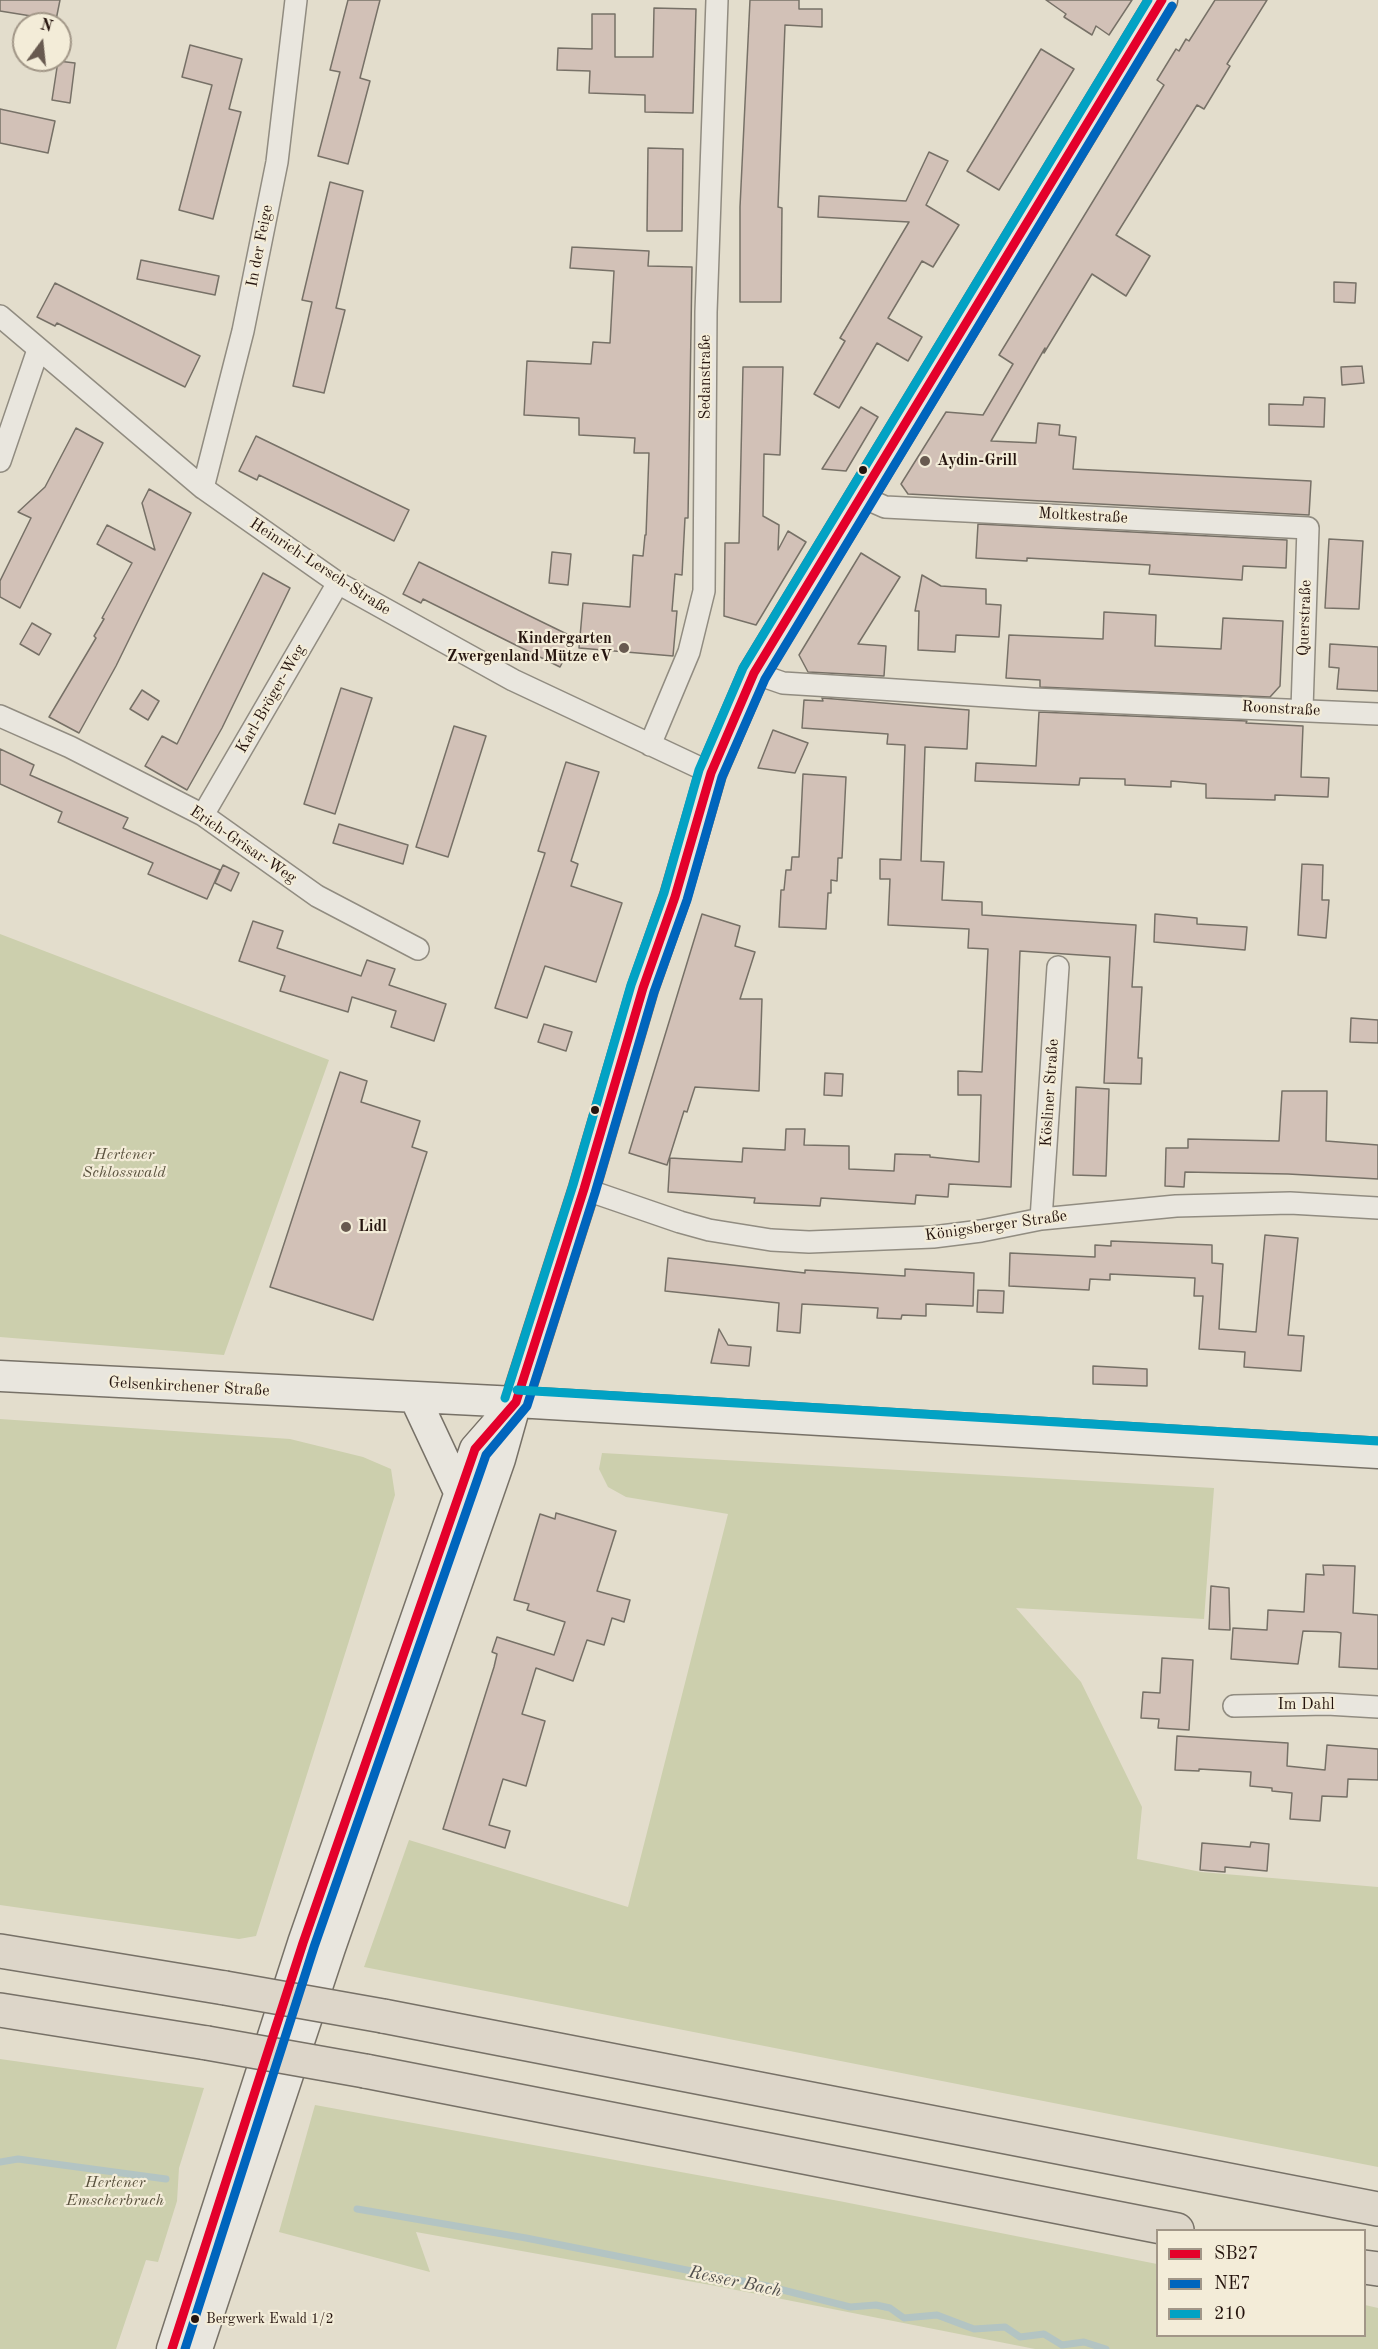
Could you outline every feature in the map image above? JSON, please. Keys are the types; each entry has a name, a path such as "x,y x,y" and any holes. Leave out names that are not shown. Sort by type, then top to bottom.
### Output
{"highway":[{"path":"0,1951 382,2016 1378,2209"},
{"path":"0,2010 365,2071 1173,2229"}],"main road":[{"path":"197,2349 330,1948 500,1459 584,1189 643,988 675,897 711,773 754,673 1162,0"},
{"name":"Gelsenkirchener Straße","path":"0,1376 516,1402 1378,1453"},
{"path":"415,1398 460,1494"},
{"path":"172,2349 303,1942 475,1449 516,1402"}],"street":[{"name":"In der Feige","path":"203,488 243,331 277,162 296,0"},
{"name":"Sedanstraße","path":"650,745 688,652 704,591 706,312 717,0"},
{"name":"Heinrich-Lersch-Straße","path":"0,316 203,488 338,583 513,680 711,773"},
{"path":"0,461 38,350"},
{"name":"Moltkestraße","path":"860,496 885,507 1308,528"},
{"name":"Querstraße","path":"1302,709 1308,528"},
{"name":"Karl-Bröger-Weg","path":"203,815 338,583"},
{"name":"Roonstraße","path":"754,673 783,682 880,689 1033,699 1378,714"},
{"name":"Erich-Grisar-Weg","path":"0,716 70,747 203,815 317,896 418,949"},
{"name":"Kösliner Straße","path":"1041,1219 1058,967"},
{"name":"Königsberger Straße","path":"584,1189 680,1222 732,1235 771,1240 856,1241 933,1237 981,1231 1041,1219 1100,1212 1208,1205 1299,1203 1378,1208"},
{"name":"Im Dahl","path":"1234,1706 1327,1704 1378,1707"}],"green space":[{"name":"Hertener Schlosswald","path":"0,934 329,1060 224,1355 0,1337"},
{"path":"0,1419 290,1439 363,1457 391,1469 395,1495 256,1936 239,1939 0,1905"},
{"path":"602,1453 1214,1488 1204,1619 1016,1608 1081,1682 1142,1807 1137,1859 1201,1872 1378,1887 1378,2167 364,1967 409,1840 628,1907 728,1514 626,1497 608,1487 599,1469"},
{"name":"Hertener Emscherbruch","path":"0,2059 204,2088 179,2168 177,2201 158,2262 146,2260 116,2349 0,2349"},
{"path":"315,2105 839,2201 1156,2264 1156,2337 1366,2337 1366,2305 1378,2308 1378,2349 1035,2349 716,2286 416,2232 430,2272 279,2232"}],"building":[{"path":"0,0 60,0 58,12 0,11"},
{"path":"348,0 380,0 360,78 370,81 348,164 318,156 340,72 330,70"},
{"path":"750,0 799,0 799,9 822,9 822,27 785,25 778,207 782,208 781,302 740,302 740,207"},
{"path":"1046,0 1132,0 1109,35 1096,26 1092,35 1064,17 1066,14"},
{"path":"1215,0 1267,0 1227,64 1230,66 1204,109 1197,105 1116,235 1150,256 1126,296 1092,274 1044,353 1045,348 991,441 1036,443 1038,423 1060,425 1059,435 1076,437 1073,469 1311,481 1309,515 908,494 901,484 946,412 983,415 1013,364 999,355 1164,85 1157,80 1176,49 1179,51 1186,39 1189,41"},
{"path":"654,8 696,9 693,113 645,112 645,95 589,93 590,71 557,70 558,48 592,49 592,14 615,14 615,57 653,57"},
{"path":"190,45 242,59 229,109 241,112 213,219 179,210 212,85 182,77"},
{"path":"1041,49 1074,69 999,190 967,171"},
{"path":"72,63 75,63 70,103 52,100 56,72 72,72"},
{"path":"0,109 55,121 48,153 0,143"},
{"path":"648,148 683,149 682,231 647,231"},
{"path":"929,152 948,161 926,205 959,225 933,267 922,261 888,318 922,337 908,361 877,343 839,408 814,394 845,341 840,338 909,222 818,217 819,196 906,201"},
{"path":"330,182 363,191 336,308 345,310 324,393 293,386 312,302 302,300"},
{"path":"572,247 649,251 648,266 692,267 688,518 685,518 682,575 675,574 672,611 677,611 673,656 579,648 583,603 630,607 633,555 643,556 646,535 649,453 634,453 635,438 579,435 579,418 524,415 527,361 591,364 593,342 610,343 614,271 570,268"},
{"path":"141,260 219,276 215,295 137,279"},
{"path":"1334,282 1356,283 1355,303 1334,302"},
{"path":"55,283 200,356 185,387 57,323 55,326 37,317"},
{"path":"1362,366 1364,383 1342,385 1341,367"},
{"path":"743,367 783,367 780,455 764,454 763,516 779,525 778,550 788,531 806,542 756,625 724,616 725,543 739,543"},
{"path":"1304,397 1325,398 1324,427 1269,425 1269,404 1303,405"},
{"path":"861,407 878,417 846,471 822,469"},
{"path":"76,428 103,443 20,608 0,597 0,581 31,518 18,512 45,487"},
{"path":"256,436 409,510 394,541 259,475 257,480 239,471"},
{"path":"149,489 191,513 116,666 79,733 49,717 96,638 94,636 104,619 102,618 132,563 97,544 107,525 155,550 142,503"},
{"path":"978,524 1287,540 1286,568 1243,566 1242,580 1149,574 1150,565 1027,558 1027,561 976,558"},
{"path":"1329,539 1363,541 1359,609 1325,608"},
{"path":"552,552 571,554 568,585 549,583"},
{"path":"861,553 900,577 858,644 886,646 884,676 808,672 799,655"},
{"path":"419,562 575,638 560,667 423,599 421,603 403,594"},
{"path":"263,573 290,588 222,728 187,790 145,766 162,736 177,744"},
{"path":"922,575 941,586 986,589 986,604 1001,605 999,637 956,635 955,652 918,650 919,611 915,611"},
{"path":"1104,612 1156,615 1155,646 1221,649 1223,618 1283,621 1280,686 1270,697 1040,687 1040,680 1006,678 1009,635 1103,639"},
{"path":"32,623 51,634 39,655 20,644"},
{"path":"1330,644 1378,647 1378,691 1337,689 1339,668 1329,667"},
{"path":"341,688 372,698 335,814 304,804"},
{"path":"142,690 159,701 148,720 130,709"},
{"path":"822,698 969,710 967,749 925,747 921,861 944,862 942,900 982,902 982,915 1136,925 1132,987 1142,987 1138,1058 1142,1058 1141,1084 1104,1083 1110,957 1020,951 1011,1187 949,1184 948,1197 916,1195 915,1204 821,1198 820,1206 754,1203 755,1198 668,1192 670,1158 742,1162 743,1148 785,1150 786,1129 805,1129 804,1145 849,1146 849,1169 894,1171 895,1154 930,1155 930,1157 979,1162 981,1095 958,1095 958,1071 982,1072 988,949 968,948 969,929 888,925 890,879 880,879 880,859 901,860 905,745 887,744 888,734 802,728 804,700 823,701"},
{"path":"1039,712 1247,721 1246,723 1303,726 1301,777 1329,778 1328,797 1275,795 1275,800 1206,798 1206,784 1171,781 1171,787 1125,785 1125,779 1080,778 1079,785 975,781 976,763 1036,766"},
{"path":"454,726 486,736 448,857 416,847"},
{"path":"773,730 808,743 795,773 758,768"},
{"path":"0,749 34,765 30,775 128,818 123,828 220,870 207,899 148,874 153,863 58,822 62,812 0,784"},
{"path":"566,762 599,772 571,861 578,864 571,886 622,903 596,982 545,966 527,1018 495,1008 545,853 538,851"},
{"path":"803,774 846,777 842,858 838,858 837,881 831,880 831,893 828,893 826,929 779,927 781,890 784,890 786,870 791,870 792,857 799,857"},
{"path":"339,824 408,845 403,864 333,843"},
{"path":"1302,864 1323,865 1322,900 1329,900 1326,938 1298,935"},
{"path":"223,865 239,873 231,891 215,883"},
{"path":"702,914 740,926 735,946 755,952 740,999 762,999 759,1091 695,1087 687,1112 684,1111 667,1165 629,1153"},
{"path":"1155,914 1197,918 1197,924 1247,927 1245,950 1154,942"},
{"path":"253,921 283,931 277,948 361,976 367,960 395,969 389,985 446,1004 434,1041 391,1027 396,1011 352,997 348,1012 280,991 285,976 239,961"},
{"path":"1351,1018 1378,1020 1378,1043 1350,1042"},
{"path":"544,1024 572,1032 566,1051 538,1042"},
{"name":"Lidl","path":"340,1072 367,1081 361,1102 420,1121 412,1147 427,1152 373,1320 270,1287"},
{"path":"825,1073 843,1074 842,1096 824,1095"},
{"path":"1076,1087 1109,1089 1106,1176 1073,1175"},
{"path":"1282,1091 1327,1091 1326,1141 1378,1145 1378,1179 1185,1172 1184,1187 1165,1186 1166,1148 1188,1148 1188,1139 1279,1141"},
{"path":"1265,1235 1298,1238 1288,1335 1304,1336 1301,1371 1244,1367 1245,1352 1199,1349 1203,1296 1194,1296 1195,1278 1110,1274 1110,1280 1090,1279 1089,1290 1009,1286 1010,1253 1095,1257 1095,1245 1111,1246 1111,1241 1212,1245 1212,1263 1223,1264 1219,1329 1256,1332"},
{"path":"668,1258 805,1273 805,1270 905,1276 905,1269 974,1273 973,1306 926,1304 926,1316 902,1315 901,1319 877,1318 878,1308 802,1304 800,1333 777,1331 779,1303 665,1291"},
{"path":"978,1290 1004,1291 1003,1313 977,1312"},
{"path":"719,1329 728,1345 751,1347 749,1366 711,1363"},
{"path":"1093,1366 1147,1369 1147,1386 1093,1384"},
{"path":"556,1513 616,1531 597,1591 630,1600 624,1622 612,1618 604,1645 587,1640 573,1681 536,1668 522,1714 545,1721 526,1786 503,1779 489,1825 510,1831 505,1848 443,1829 494,1667 497,1654 492,1652 497,1637 554,1655 565,1622 527,1610 529,1604 514,1600 540,1514 555,1519"},
{"path":"1323,1565 1355,1566 1353,1613 1378,1615 1378,1669 1339,1667 1341,1633 1337,1632 1303,1631 1298,1664 1231,1659 1233,1628 1267,1630 1268,1610 1304,1612 1306,1574 1324,1575"},
{"path":"1211,1586 1229,1588 1230,1630 1209,1629"},
{"path":"1162,1658 1193,1660 1189,1730 1158,1728 1159,1719 1141,1718 1143,1692 1160,1693"},
{"path":"1177,1736 1288,1743 1287,1766 1325,1770 1327,1745 1378,1749 1378,1780 1348,1779 1347,1797 1322,1796 1320,1821 1290,1819 1292,1793 1250,1786 1251,1772 1175,1770"},
{"path":"1251,1842 1269,1844 1267,1871 1225,1867 1225,1872 1200,1870 1202,1843 1250,1847"}],"waterway":[{"name":"Resser Bach","path":"0,2162 18,2159 166,2179"},
{"name":"Resser Bach","path":"357,2209 526,2238 767,2286 850,2307 876,2305 890,2308 904,2318 937,2315 974,2329 1005,2327 1020,2337 1044,2334 1062,2345 1084,2342 1106,2349"}],"transit line":[{"name":"210","path":"505,1398 573,1185 631,985 664,893 699,770 743,668 1148,0"},
{"name":"SB27","path":"172,2349 303,1943 475,1449 516,1402 584,1189 643,988 675,897 711,773 754,673 1162,0"},
{"name":"NE7","path":"185,2349 314,1947 486,1455 527,1406 595,1193 654,992 687,900 722,777 765,679 1172,6"},
{"name":"210","path":"517,1390 1378,1441"}],"place":[{"name":"Aydin-Grill","path":"925,461"},
{"name":"Kindergarten Zwergenland Mütze eV","path":"624,648"},
{"name":"Lidl","path":"346,1227"},
{"name":"Bergwerk Ewald 1/2","path":"195,2319"}]}
